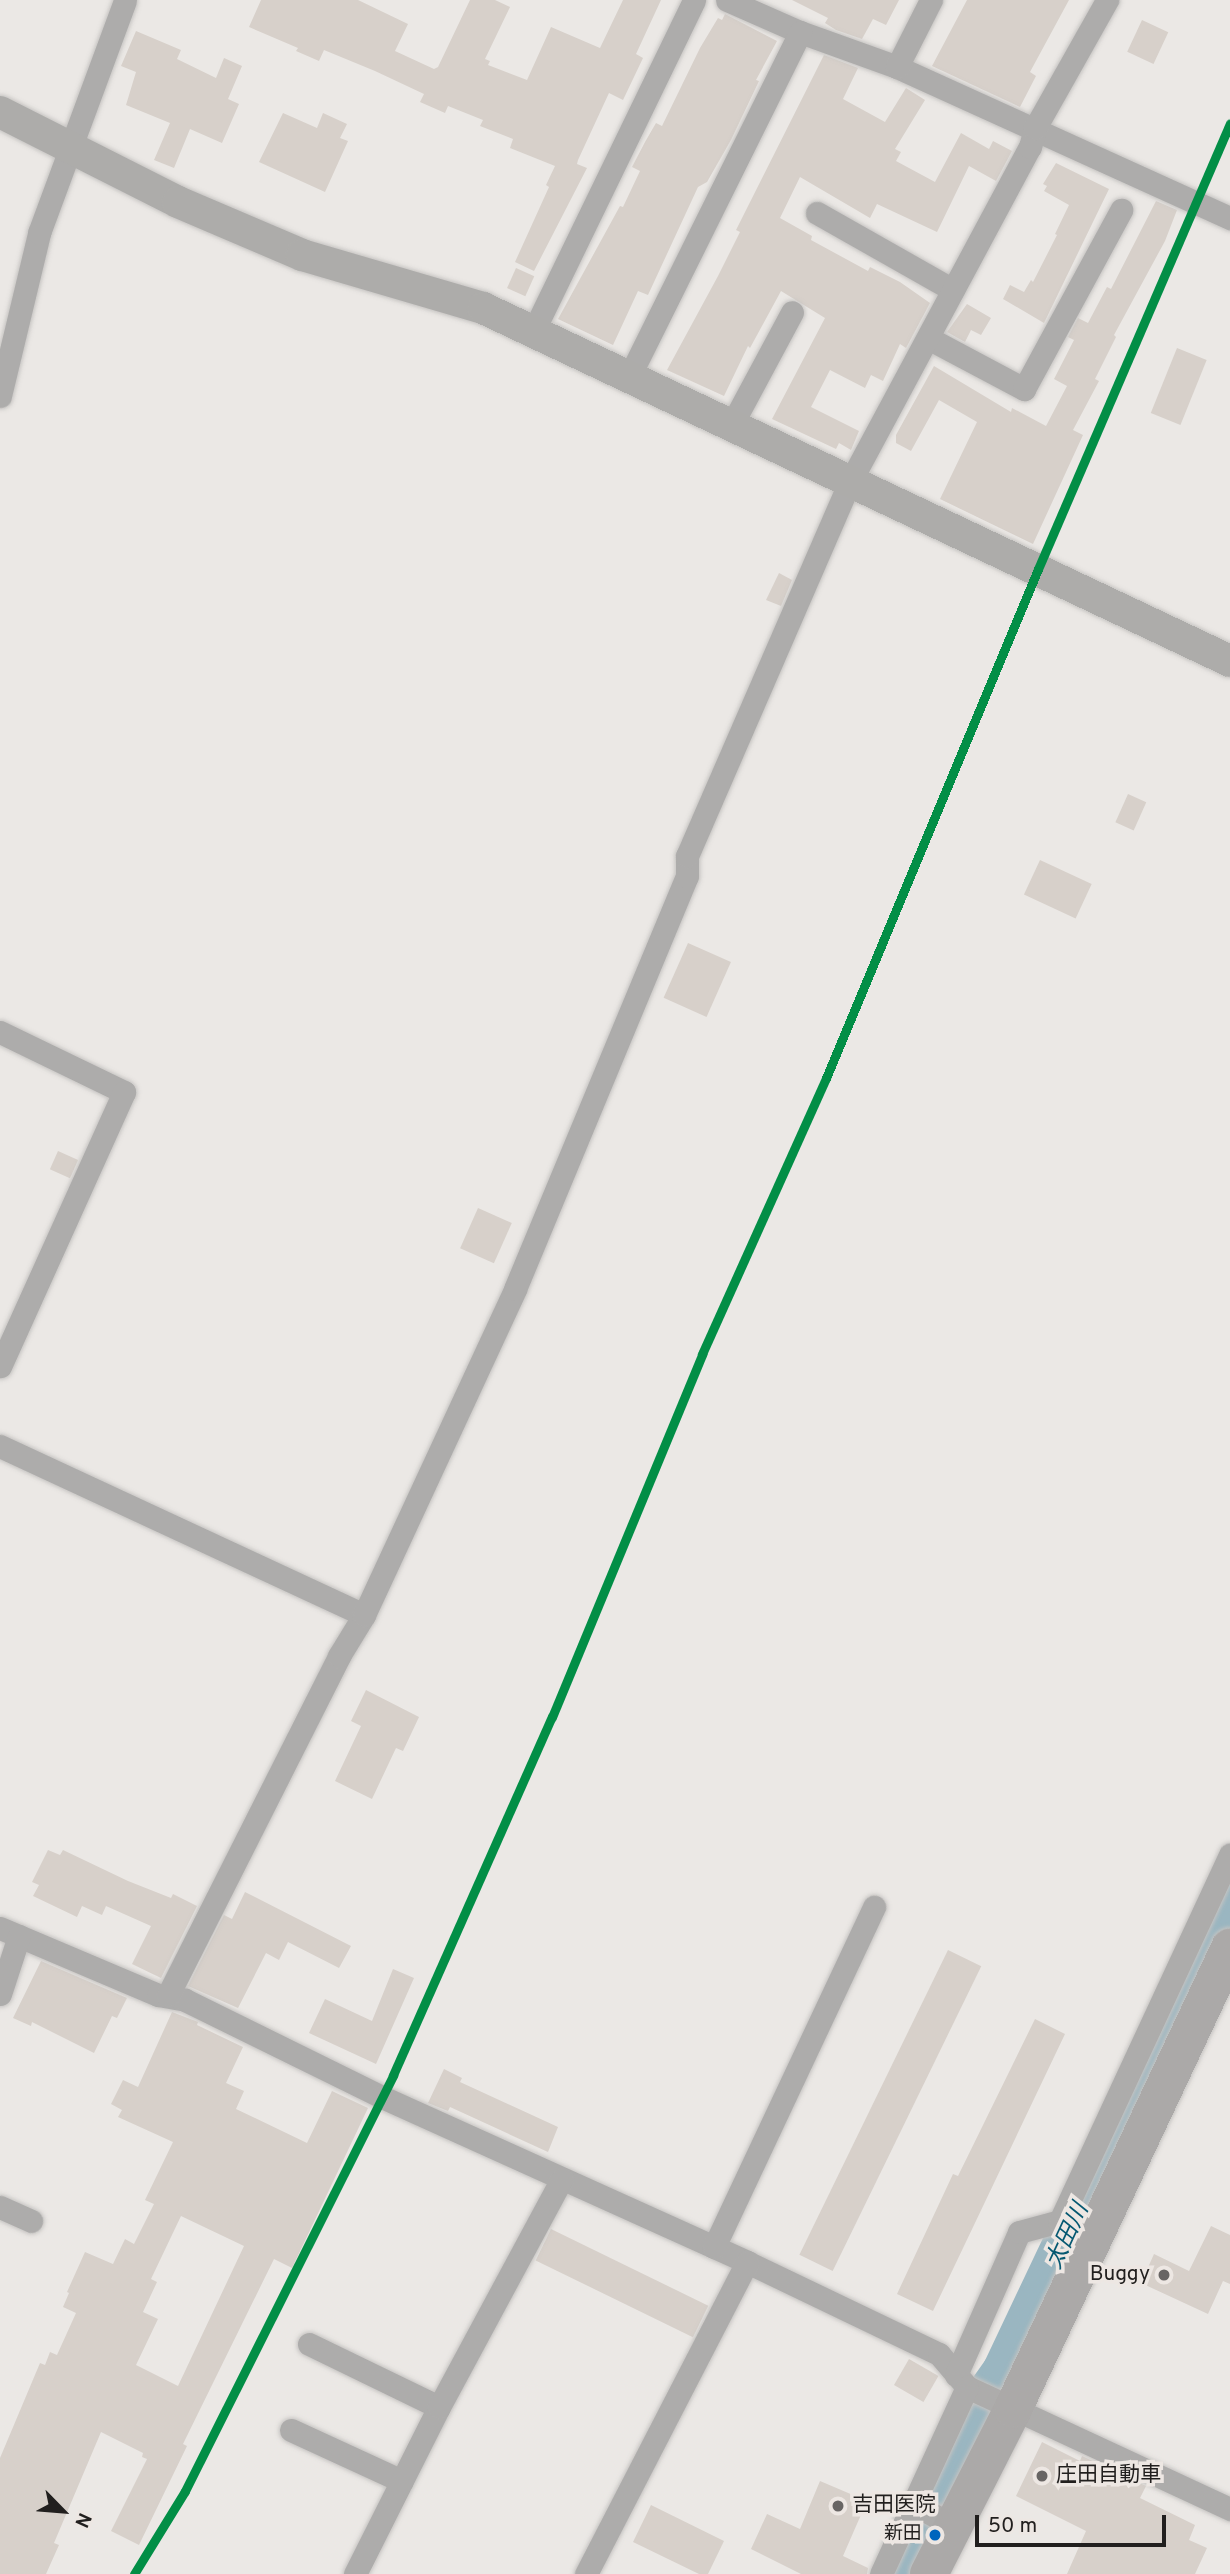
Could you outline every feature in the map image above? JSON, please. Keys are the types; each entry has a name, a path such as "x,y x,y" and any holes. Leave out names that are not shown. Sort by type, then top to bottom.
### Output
{"highway":[{"path":"929,2574 946,2522 1007,2406 1230,1948"}],"street":[{"path":"0,396 38,233 125,0"},
{"path":"533,332 694,0"},
{"path":"727,0 767,8 800,32 897,67 1230,218"},
{"path":"897,67 931,0"},
{"path":"168,1995 339,1656 364,1615 515,1289 687,876 687,856 850,482 1030,147 1035,128 1107,0"},
{"path":"629,377 800,32"},
{"path":"0,112 178,202 302,255 483,308 1230,661"},
{"path":"928,338 1024,389 1121,211"},
{"path":"817,213 953,290"},
{"path":"731,426 792,312"},
{"path":"0,1032 124,1093 0,1366"},
{"path":"0,1446 364,1615"},
{"path":"881,2574 916,2506 965,2384 1019,2232 1060,2221 1230,1855"},
{"path":"715,2247 874,1907"},
{"path":"0,1994 10,1932 158,1995 185,2000 369,2091 715,2247 939,2354 965,2384 1230,2509"},
{"path":"355,2574 439,2407 562,2179"},
{"path":"0,2207 31,2221"},
{"path":"586,2574 747,2262"},
{"path":"309,2344 439,2407"},
{"path":"291,2430 402,2482"},
{"path":"916,2506 946,2522"}],"building":[{"path":"261,0 358,0 408,24 395,51 434,69 438,67 470,0 495,0 510,7 485,59 490,61 488,65 527,80 551,27 600,48 623,0 661,0 636,54 643,58 623,100 609,93 578,160 577,164 587,168 534,271 515,262 549,187 546,185 555,166 510,148 513,139 480,126 483,120 448,106 445,113 420,102 424,94 375,71 324,50 319,61 296,51 298,48 249,27"},
{"path":"792,0 899,0 886,25 873,19 862,39 836,30 825,23 828,18"},
{"path":"967,0 1069,0 1030,72 1036,76 1020,107 932,66"},
{"path":"725,14 777,41 756,80 759,81 731,140 707,182 698,187 648,295 638,291 613,345 558,319 620,206 623,207 640,171 632,167 645,142 656,123 662,126 700,48 718,18 722,20"},
{"path":"1142,20 1168,32 1153,64 1127,52"},
{"path":"136,31 181,50 177,59 216,78 224,58 242,66 228,99 239,104 222,143 190,129 174,168 154,160 170,123 126,105 136,72 121,66"},
{"path":"824,55 858,68 843,99 885,122 906,88 925,100 895,149 901,152 896,161 935,182 961,133 989,149 993,141 1012,151 996,181 969,166 937,232 877,204 870,218 800,177 780,218 812,236 811,240 868,271 870,267 900,282 930,303 906,348 900,344 883,381 871,375 865,388 830,370 811,407 859,431 851,450 839,443 836,449 772,419 825,318 781,291 750,348 748,346 724,396 667,370 740,232 736,230"},
{"path":"283,113 317,128 323,113 347,124 340,138 348,141 325,192 259,162"},
{"path":"1056,163 1109,189 1044,323 1003,299 1010,285 1024,292 1031,280 1033,282 1069,205 1044,191 1047,186 1043,184"},
{"path":"1156,201 1177,210 1165,241 1114,335 1116,337 1095,379 1099,381 1073,430 1083,435 1033,544 940,499 977,422 939,400 911,451 896,443 896,435 934,366 1011,412 1012,408 1046,426 1067,386 1054,379 1074,340 1068,337 1078,318 1088,323 1107,287 1111,289"},
{"path":"516,268 534,276 525,296 507,288"},
{"path":"967,304 991,318 981,335 971,330 965,342 947,332"},
{"path":"1177,348 1207,360 1180,425 1151,413"},
{"path":"779,573 792,580 781,606 766,600"},
{"path":"1128,794 1146,802 1134,830 1115,822"},
{"path":"1040,860 1092,884 1076,919 1024,894"},
{"path":"688,943 731,962 707,1017 664,998"},
{"path":"58,1151 78,1160 70,1178 50,1169"},
{"path":"478,1208 512,1223 494,1263 460,1248"},
{"path":"366,1690 419,1717 403,1751 396,1748 372,1799 335,1781 361,1726 351,1721"},
{"path":"48,1850 60,1855 63,1850 128,1881 171,1898 173,1894 197,1906 161,1978 132,1964 151,1926 106,1906 102,1915 82,1906 77,1917 33,1896 39,1885 32,1882"},
{"path":"245,1892 351,1946 339,1968 288,1942 279,1960 266,1953 238,2008 188,1986 224,1915 232,1919"},
{"path":"948,1950 981,1966 833,2271 799,2255"},
{"path":"41,1961 127,1998 117,2018 112,2016 94,2053 32,2022 31,2026 13,2018"},
{"path":"393,1969 414,1978 376,2064 309,2033 325,1999 372,2021"},
{"path":"172,2012 198,2022 197,2025 243,2047 226,2083 244,2091 236,2109 307,2143 332,2091 368,2108 292,2268 274,2259 183,2444 187,2446 139,2545 111,2531 147,2459 142,2457 143,2453 101,2432 54,2543 59,2545 46,2574 0,2574 0,2458 40,2363 45,2365 50,2352 57,2355 76,2313 63,2307 85,2252 113,2264 125,2239 134,2244 154,2204 145,2200 173,2142 118,2117 122,2110 111,2104 123,2080 138,2087","holes":["181,2216 244,2246 178,2386 136,2365 158,2319 143,2312 157,2282 151,2279"]},
{"path":"1035,2019 1065,2034 933,2311 897,2294 953,2174 958,2176"},
{"path":"444,2069 462,2078 460,2082 558,2127 548,2152 450,2107 448,2111 428,2103"},
{"path":"1211,2226 1230,2235 1230,2284 1223,2281 1208,2314 1141,2283 1154,2254 1189,2271"},
{"path":"551,2229 708,2306 693,2337 536,2260"},
{"path":"909,2359 938,2376 923,2402 894,2385"},
{"path":"1042,2442 1080,2461 1082,2456 1146,2486 1140,2498 1195,2525 1189,2540 1207,2548 1195,2574 1067,2574 1086,2531 1016,2496"},
{"path":"820,2481 867,2501 843,2556 868,2568 867,2574 801,2574 751,2549 767,2514 800,2529"},
{"path":"651,2505 724,2541 708,2574 699,2574 633,2542"}],"waterway":[{"name":"太田川","path":"902,2574 964,2430 1005,2372 1230,1897"}],"transit line":[{"path":"134,2574 185,2491 393,2075 552,1717 702,1354 826,1078 1038,569 1230,124"}],"place":[{"name":"Buggy","path":"1164,2275"},
{"name":"庄田自動車","path":"1042,2476"},
{"name":"吉田医院","path":"838,2506"},
{"name":"新田","path":"935,2535"}]}
